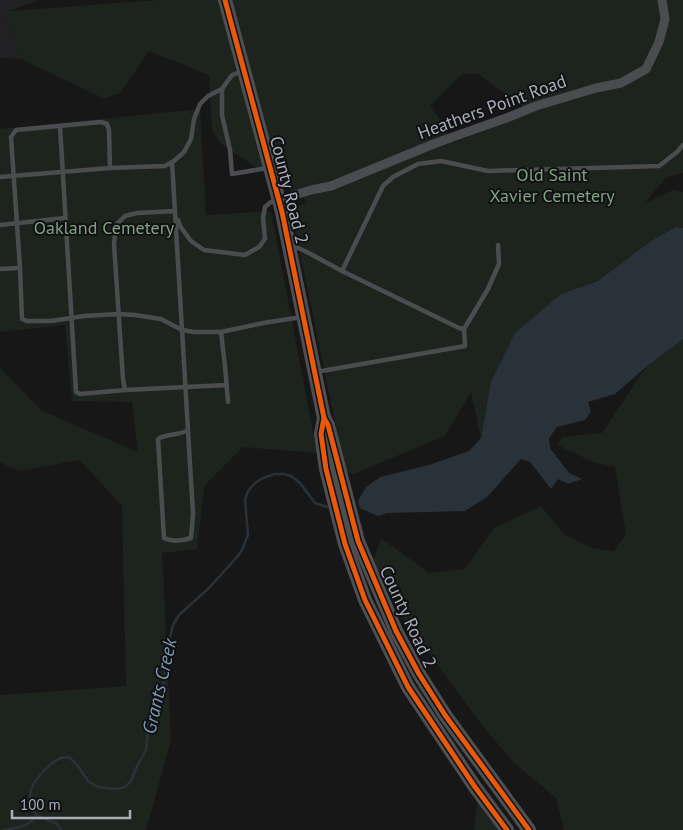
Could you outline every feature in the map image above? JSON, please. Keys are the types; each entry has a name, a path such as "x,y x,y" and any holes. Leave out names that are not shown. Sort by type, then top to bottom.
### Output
{"main road":[{"name":"County Road 2","path":"225,0 290,244 324,418 328,425 358,541 396,631 419,674 439,706 529,830"},
{"name":"County Road 2","path":"324,418 321,434 326,469 345,544 365,600 408,687 475,788 505,829"},
{"path":"475,788 489,775"}],"street":[{"name":"Heathers Point Road","path":"279,200 310,190 331,186 356,174 536,106 596,88 621,83 646,69 659,42 664,19 662,0"}],"lane":[{"path":"0,176 164,166 184,152 191,139 194,119 200,104 208,96 222,89 232,75 244,71"},
{"path":"222,89 222,115 230,150 232,174 270,168"},
{"path":"110,168 109,130 107,124 101,122 16,130 11,137 22,319 27,321 51,321 84,316 135,315 160,319 182,330 221,332 304,317"},
{"path":"60,126 76,392 80,394 227,385"},
{"path":"342,271 383,186 393,177 418,164 441,161 488,170 659,166 683,145"},
{"path":"172,162 185,387 188,430 193,514 191,538 170,541 164,538 158,440 163,436 183,433 188,430"},
{"path":"175,211 180,226 191,241 204,250 244,255 260,247 265,239 263,218 265,207 279,200"},
{"path":"125,390 114,244 116,225 125,216 136,213 175,211"},
{"path":"0,224 65,218"},
{"path":"290,244 458,328 464,329"},
{"path":"315,372 465,346 464,329 488,289 498,264 498,245"},
{"path":"0,269 20,268"},
{"path":"221,332 228,402"}],"shaded area":[{"path":"0,0 35,0 9,11 6,19 21,59 0,58"},
{"path":"676,227 683,228 683,339 615,394 588,402 591,412 585,420 557,427 549,438 550,448 569,473 582,479 568,484 558,479 551,489 530,462 521,459 487,497 465,511 388,513 378,516 360,508 358,501 366,487 380,477 429,465 469,451 481,438 491,382 515,333 561,294 598,281 651,241"}],"green space":[{"name":"Old Saint Xavier Cemetery","path":"159,0 683,0 683,173 666,177 644,204 673,190 683,192 683,228 676,227 651,241 598,281 561,294 491,382 481,438 471,392 445,436 353,474 345,470 291,209 308,202 221,144 212,130 209,75 149,51 120,93 103,98 21,59 6,19 9,11","holes":["462,74 478,74 530,112 454,143 452,137 430,106"]},
{"name":"Oakland Cemetery","path":"200,109 206,215 271,211 317,453 243,447 204,486 197,549 162,553 171,740 146,830 0,830 0,695 126,686 122,506 80,460 19,471 0,462 0,368 42,411 138,452 132,402 72,401 65,325 0,332 0,129"},
{"path":"683,339 683,830 564,830 556,798 514,763 478,720 403,618 373,562 381,538 429,573 465,569 494,528 541,506 564,534 591,548 614,551 626,535 615,467 593,462 557,445 562,437 602,433 646,367"},
{"path":"478,797 502,830 474,830"}],"waterway":[{"name":"Grants Creek","path":"36,815 30,798 33,786 46,769 61,758 69,757 88,781 98,787 122,788 131,781 146,750 150,711 163,685 173,625 179,615 209,588 242,550 248,535 245,500 248,491 254,484 274,474 291,476 300,483 315,503 327,507"},
{"path":"36,815 57,824 61,830"},
{"name":"Grants Creek","path":"4,830 18,828 30,822 36,815"}],"cycle path":[{"path":"225,0 282,212 324,418 321,434 326,469 345,544 365,600 408,687 475,787 507,830"},
{"path":"324,418 328,425 358,541 396,631 419,674 445,715 529,830"}]}
